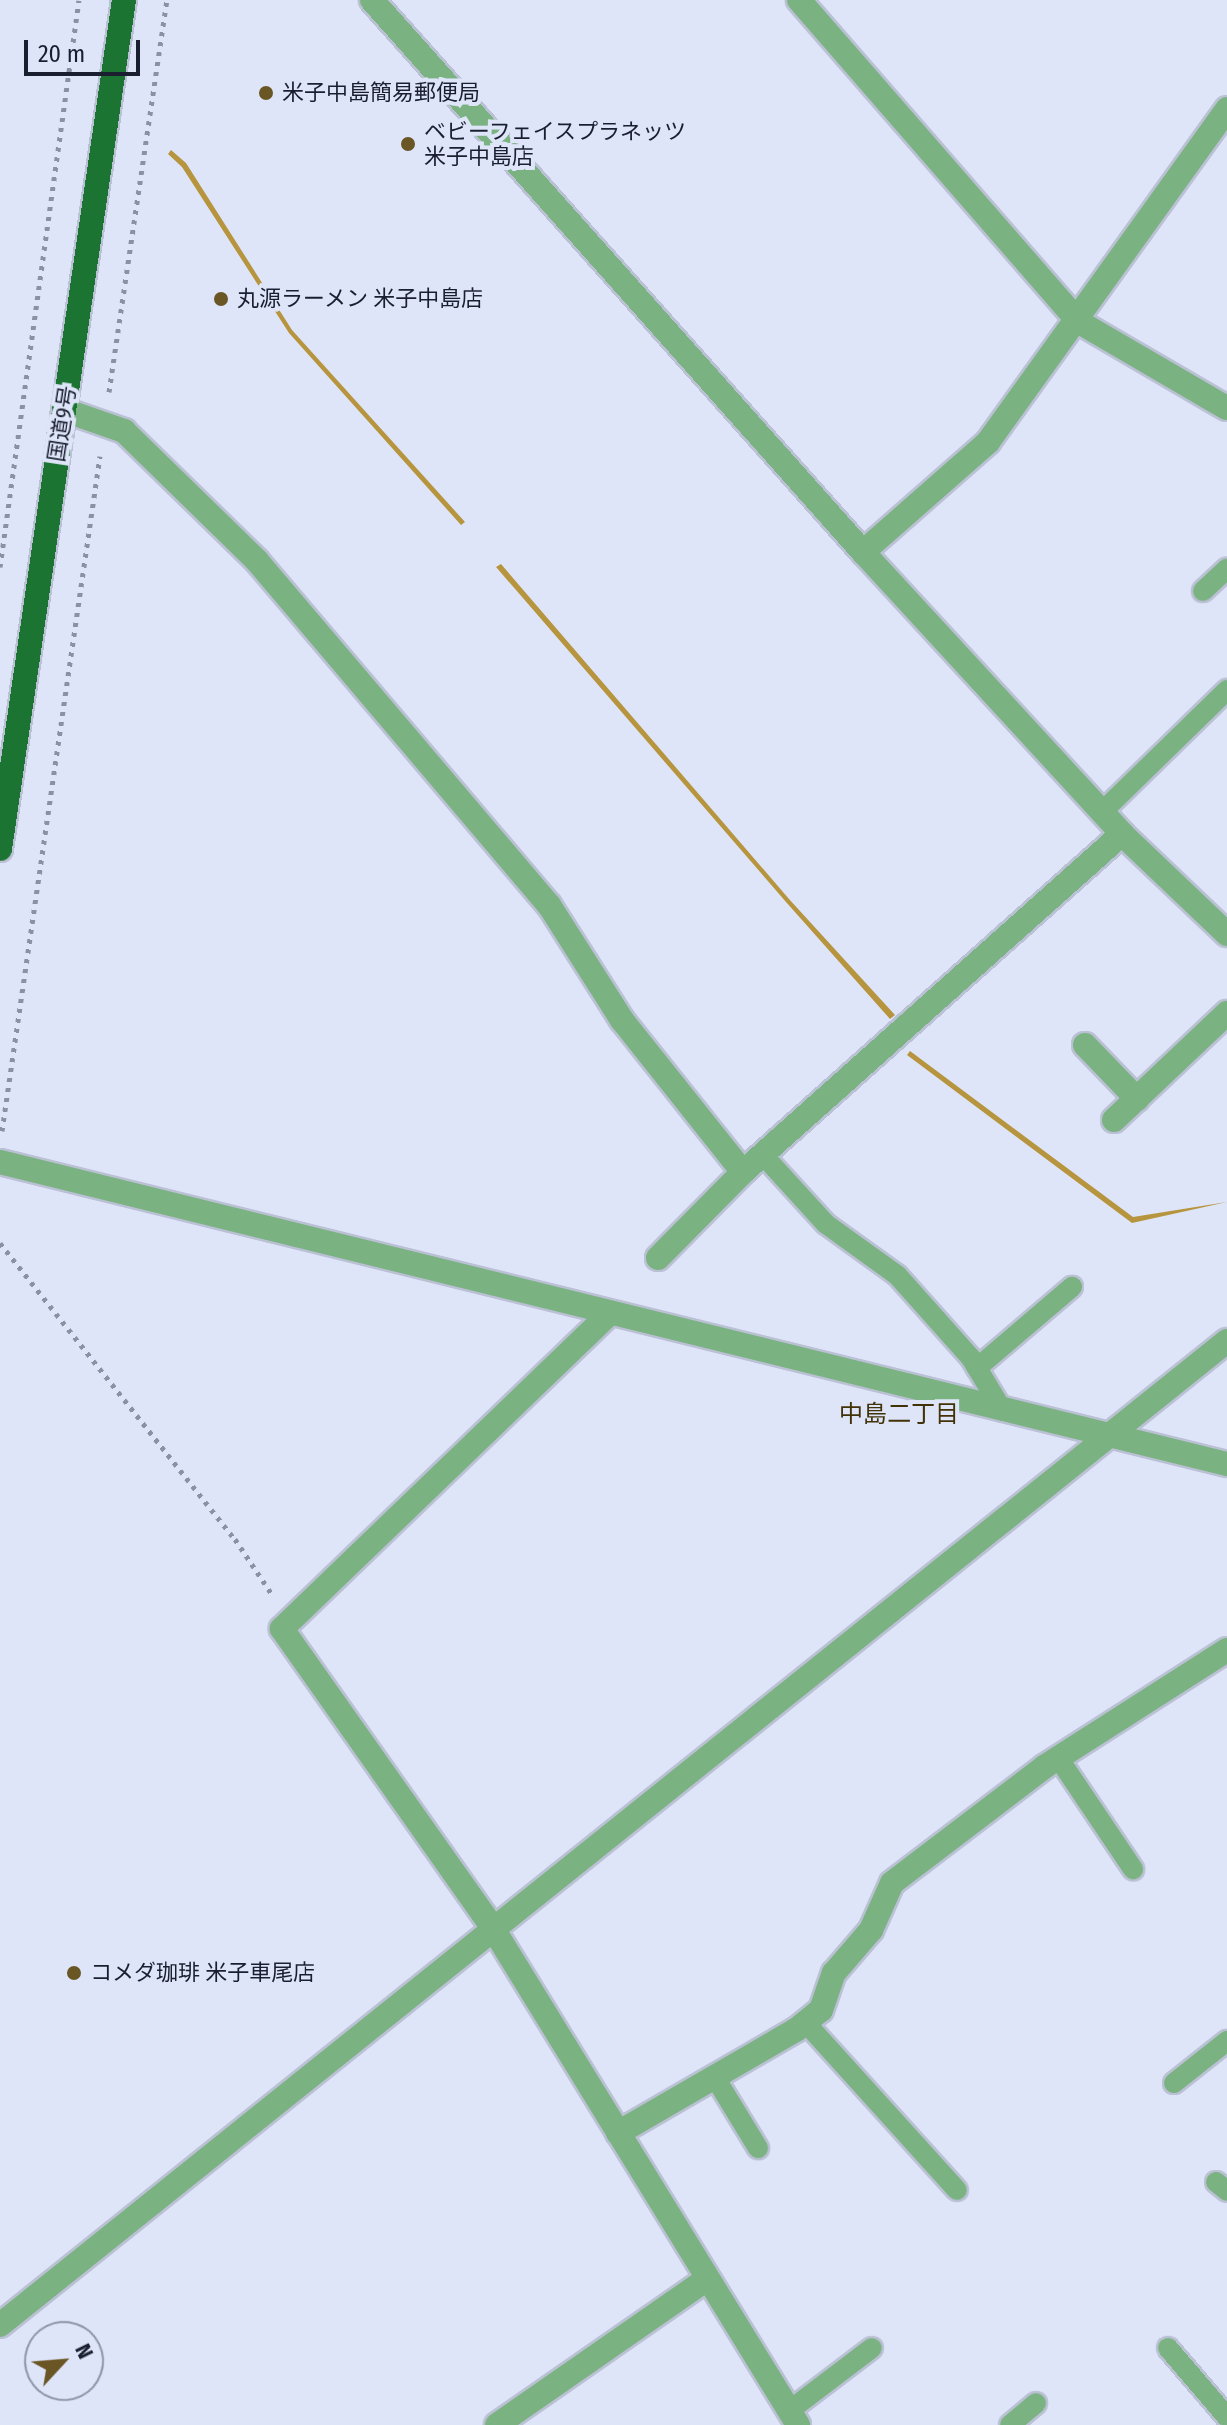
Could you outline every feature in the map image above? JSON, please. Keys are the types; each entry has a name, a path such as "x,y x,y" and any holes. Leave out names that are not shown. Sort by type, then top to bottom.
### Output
{"highway":[{"name":"国道9号","path":"0,849 124,0"}],"street":[{"path":"372,0 863,552 1122,834 1227,934"},
{"path":"799,0 1079,322 1227,408"},
{"path":"863,552 988,442 1079,322 1227,109"},
{"path":"64,410 124,431 257,561 549,905 622,1020 743,1172"},
{"path":"658,1258 743,1172 1122,834"},
{"path":"1114,1120 1227,1013"},
{"path":"1085,1045 1137,1099"},
{"path":"0,1162 1227,1464"},
{"path":"609,1314 282,1629 494,1930 793,2418"},
{"path":"0,2325 1227,1341"},
{"path":"618,2133 716,2079 806,2023 821,2010 834,1973 871,1930 892,1883 1059,1759 1227,1650"},
{"path":"497,2425 706,2280"}],"lane":[{"path":"1203,591 1227,569"},
{"path":"1102,812 1227,690"},
{"path":"763,1155 826,1224 897,1275 977,1368 1003,1411"},
{"path":"977,1368 1072,1287"},
{"path":"1059,1759 1133,1869"},
{"path":"806,2023 957,2190"},
{"path":"1174,2083 1227,2041"},
{"path":"716,2079 758,2148"},
{"path":"793,2418 872,2348"},
{"path":"1168,2348 1227,2417"},
{"path":"1010,2425 1036,2403"}],"path":[{"path":"0,567 79,0"},
{"path":"109,397 167,0"},
{"path":"2,1136 101,449"},
{"path":"0,1243 235,1539 289,1620"}],"shaded area":[{"path":"171,150 186,163 292,330 465,522 461,525 289,333 182,167 168,154"},
{"path":"501,564 789,899 895,1015 890,1019 786,902 496,567"},
{"path":"910,1051 1133,1217 1227,1202 1132,1223 907,1055"}],"place":[{"name":"米子中島簡易郵便局","path":"266,93"},
{"name":"ベビーフェイスプラネッツ 米子中島店","path":"408,144"},
{"name":"丸源ラーメン 米子中島店","path":"221,299"},
{"name":"コメダ珈琲 米子車尾店","path":"74,1973"}],"district":[{"name":"中島二丁目","path":"899,1415"}]}
